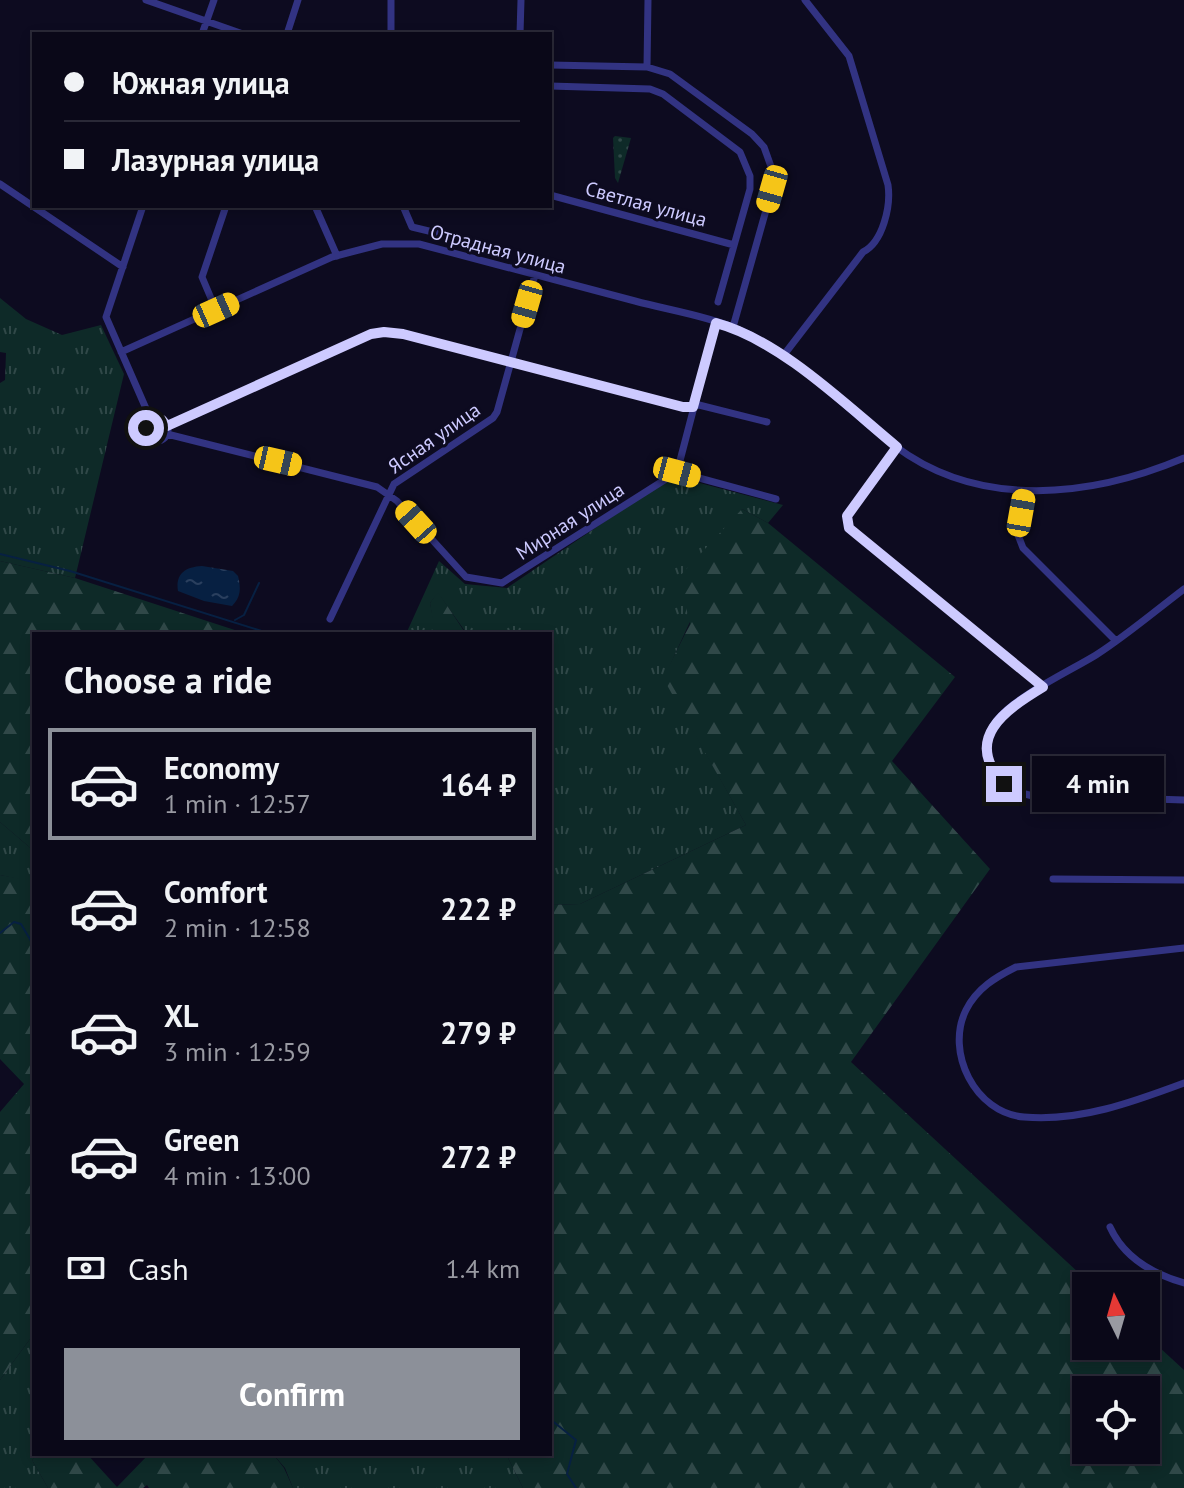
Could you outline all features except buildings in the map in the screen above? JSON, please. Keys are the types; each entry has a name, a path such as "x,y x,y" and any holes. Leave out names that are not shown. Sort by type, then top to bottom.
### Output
{"street":[{"path":"146,0 237,32"},
{"path":"203,32 214,0"},
{"path":"288,32 298,0"},
{"path":"391,0 391,32"},
{"path":"520,32 521,0"},
{"path":"647,67 648,0"},
{"path":"783,356 863,252 878,241 889,200 888,185 849,56 805,0"},
{"path":"552,65 647,67 670,74 752,134 764,147 774,175 772,189 733,327"},
{"path":"552,86 650,89 663,94 740,152 750,176 750,189 718,302"},
{"path":"0,184 32,206"},
{"name":"Светлая улица","path":"552,196 734,245"},
{"path":"36,208 123,267"},
{"path":"142,208 106,317 151,420"},
{"path":"216,310 202,277 225,208"},
{"path":"316,208 337,256"},
{"path":"404,208 412,227 462,239"},
{"name":"Отрадная улица","path":"121,352 337,256 382,244 419,244 733,327 783,356 897,447 949,475 980,485 1025,491 1095,487 1125,480 1184,458"},
{"name":"Ясная улица","path":"330,619 388,493 399,480 493,418 497,412 535,275"},
{"path":"716,323 677,472 776,499"},
{"path":"151,420 146,428 149,438 159,441 167,430 371,334 384,332 403,334 683,407 699,405 767,422"},
{"path":"151,420 162,420 167,430 377,487 388,493"},
{"path":"897,447 847,516 849,528 1043,687"},
{"name":"Мирная улица","path":"388,493 466,577 497,583 508,582 677,472"},
{"path":"1025,491 1018,535 1023,548 1116,641"},
{"path":"1184,589 1116,641 1007,709 994,723 989,759 991,769 1004,784 1030,796 1184,800"},
{"path":"1053,879 1184,880"},
{"path":"1184,948 1016,967 979,991 965,1011 960,1032 964,1070 973,1086 1003,1111 1021,1117 1110,1110 1184,1083"},
{"path":"1110,1227 1133,1259 1184,1283"}],"green space":[{"path":"615,136 631,138 618,183 615,178"},
{"path":"0,298 26,319 62,335 101,325 124,374 75,578 0,561 0,383 5,380 6,353 0,352"},
{"path":"677,477 783,505 768,523 742,509 664,678 746,825 580,904 552,905 552,632 466,632 438,593 430,603 435,628 429,632 407,632 439,561 465,584 507,588 669,478"},
{"path":"742,509 768,523 955,677 892,761 990,869 851,1062 1078,1272 1072,1272 1072,1360 1160,1360 1160,1348 1184,1370 1184,1488 523,1488 507,1456 552,1456 552,905 580,904 746,825 663,678 690,624 679,577"},
{"path":"0,561 75,578 241,632 32,632 32,849 0,822"},
{"path":"438,592 465,632 429,632 434,628 430,603"},
{"path":"0,822 32,849 32,882 0,875"},
{"path":"0,875 32,881 32,1341 30,1339 0,1380 0,1112 24,1084 0,1059"},
{"path":"30,1339 32,1456 35,1456 32,1460 48,1488 0,1488 0,1380"},
{"path":"35,1456 89,1456 117,1487 147,1456 275,1456 293,1488 149,1488 147,1485 143,1488 48,1488 32,1460"},
{"path":"275,1456 507,1456 523,1488 293,1488 285,1468"}],"water":[{"path":"202,566 233,571 238,576 240,592 232,606 204,601 178,591 180,575"}],"waterway":[{"path":"0,554 70,571 265,632"},
{"path":"235,620 244,615 259,583"},
{"path":"0,933 14,922 21,924 32,943"},
{"path":"552,1421 576,1440 567,1474 576,1488"}],"route":[{"path":"146,428 155,419 162,420 167,426 371,334 384,332 403,334 683,407 693,407 716,323 733,327 783,356 897,447 847,516 849,528 1043,687 1007,709 994,723 988,746 989,759 991,769 1004,784"}]}
